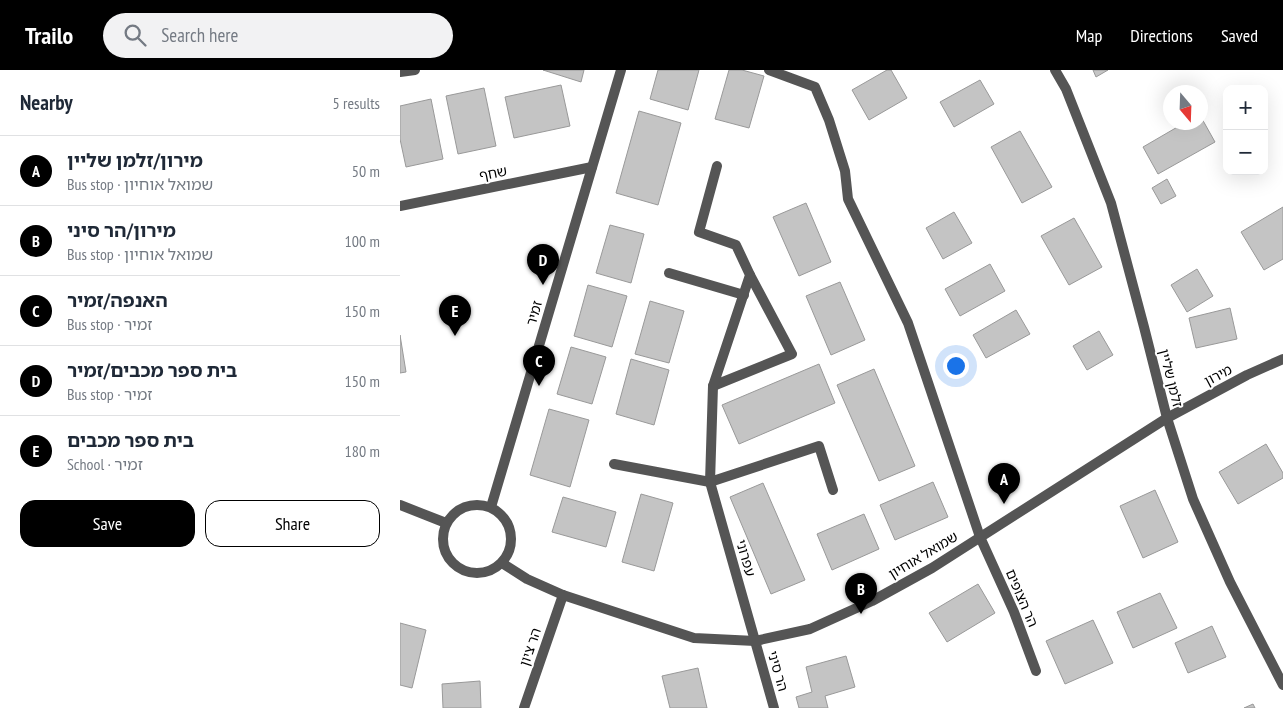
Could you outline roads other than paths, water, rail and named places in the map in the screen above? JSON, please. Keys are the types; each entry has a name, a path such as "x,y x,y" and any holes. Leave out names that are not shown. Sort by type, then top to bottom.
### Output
{"street":[{"path":"400,72 415,70"},
{"name":"זמיר","path":"491,507 621,70"},
{"name":"הר הצופים","path":"769,70 815,88 829,120 845,171 848,199 908,323 980,537 1014,612 1036,671"},
{"name":"זלמן שליין","path":"1055,70 1066,89 1111,203 1167,418 1193,499 1230,582 1283,685"},
{"path":"713,386 792,354 736,245 698,232 717,166"},
{"name":"שחף","path":"400,206 592,168"},
{"path":"669,274 744,295"},
{"name":"עפרוני","path":"750,275 713,386 710,482 755,641"},
{"name":"מירון","path":"1167,418 1247,375 1283,359"},
{"name":"שמואל אוחיון","path":"502,563 527,579 563,596 694,638 755,641 810,629 872,601 932,568 1167,418"},
{"path":"614,464 710,482 819,446 833,490"},
{"path":"478,504 491,507 504,518 511,532 511,543 508,553 502,563 492,570 480,573 468,572 457,567 448,559 443,547 442,535 446,523 454,512 465,506 478,504"},
{"path":"400,505 446,523"},
{"name":"הר ציון","path":"524,708 563,596"},
{"name":"הר סיני","path":"755,641 774,708"}],"place":[{"name":"בית ספר מכבים/זמיר","path":"543,285"},
{"name":"בית ספר מכבים","path":"455,336"},
{"name":"האנפה/זמיר","path":"539,386"},
{"name":"מירון/זלמן שליין","path":"1004,504"},
{"name":"מירון/הר סיני","path":"861,614"}]}
